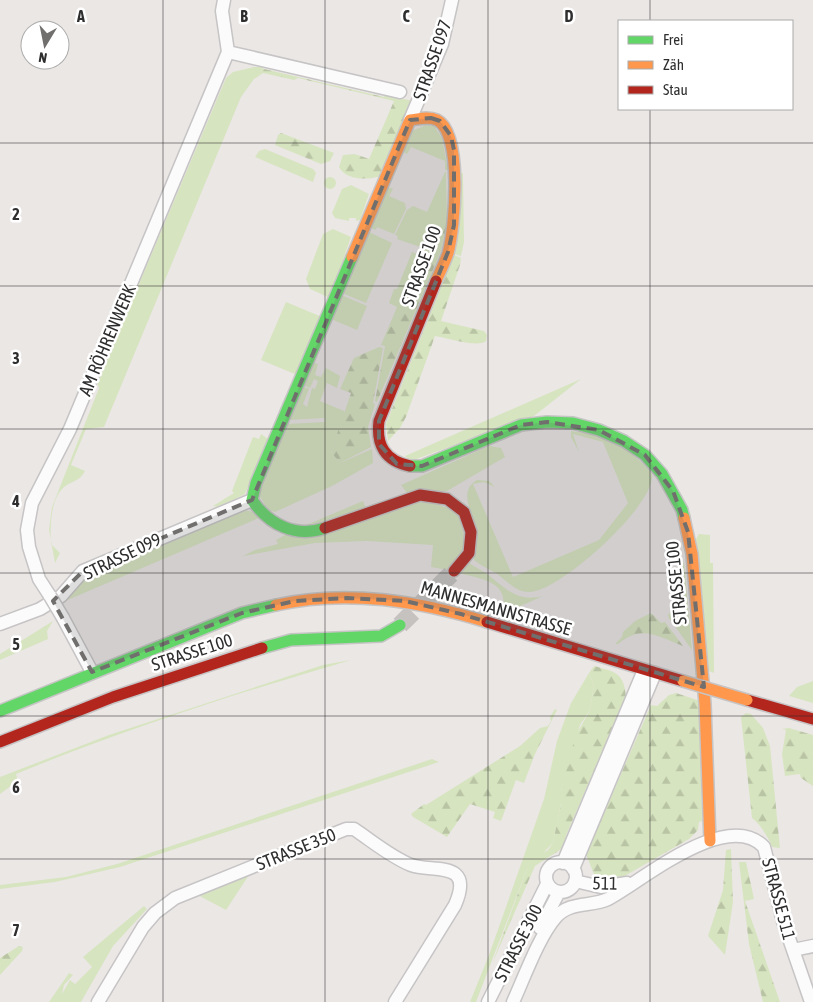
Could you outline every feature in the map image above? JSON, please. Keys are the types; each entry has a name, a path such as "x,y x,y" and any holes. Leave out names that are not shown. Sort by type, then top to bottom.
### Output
{"street":[{"path":"224,0 222,11 228,52 400,92"},
{"name":"STRASSE 097","path":"410,120 442,44 452,0"},
{"name":"AM RÖHRENWERK","path":"92,672 63,618 39,579 28,547 27,530 32,503 74,420 228,52"},
{"name":"STRASSE 100","path":"410,120 420,117 431,118 440,122 451,136 454,150 454,225 448,252 378,421 378,444 386,455 397,464 408,467 422,466 521,425 547,422 573,423 599,430 624,441 645,456 662,474 682,510 692,554 705,704 710,841"},
{"path":"410,120 256,482 252,500 278,524 298,534 311,533 420,495 439,497 455,502 466,513 470,530 469,554 454,571"},
{"name":"STRASSE 099","path":"0,624 40,609 61,596 83,571 252,500"},
{"name":"MANNESMANNSTRASSE","path":"0,711 92,672 242,613 295,601 347,598 405,601 461,614 810,718"},
{"name":"STRASSE 100","path":"0,742 112,697 253,651 291,640 381,636 390,633 400,625"},
{"path":"547,884 559,892 567,891 571,871 650,671"},
{"name":"STRASSE 350","path":"98,1002 143,927 155,913 175,898 346,829 354,830 412,865 450,871 457,877 460,885 455,905 395,1002"},
{"name":"STRASSE 511","path":"635,881 687,850 710,841 723,837 744,837 759,842 764,847 783,921 811,1002"},
{"name":"STRASSE 300","path":"488,1002 547,884 546,875 550,867 571,871"},
{"name":"511","path":"571,871 602,887 617,886 635,881"},
{"name":"STRASSE 300","path":"512,1002 547,929 555,918 576,905 606,900 635,881"},
{"path":"512,1002 527,958 559,892"},
{"path":"793,950 813,946"}],"highlighted area":[{"path":"431,118 440,121 451,136 454,150 454,225 448,252 379,421 379,444 397,464 422,466 521,425 547,422 599,430 645,455 673,491 688,532 704,687 461,614 405,601 347,598 295,601 242,613 92,672 53,601 83,571 252,500 410,120"}],"green space":[{"path":"262,67 259,76 254,79 241,97 104,427 86,429 71,465 85,471 79,478 61,490 57,496 52,512 51,540 49,530 52,507 99,388 97,383 226,78 233,72"},
{"path":"262,67 384,97 385,95 413,101 381,176 364,179 352,177 342,172 339,167 343,155 355,154 369,159 394,101 298,78 294,80 263,73 259,76"},
{"path":"426,125 434,126 442,138 448,170 445,170 445,161 411,147 407,154 403,152 412,131"},
{"path":"281,133 334,153 330,161 321,164 275,145 278,135"},
{"path":"265,149 313,169 316,173 313,182 255,157 259,151"},
{"path":"445,172 447,224 440,226 440,239 431,259 401,313 392,319 397,307 389,303 394,289 397,289 412,252 417,254 420,247 397,239 398,236 395,235 407,210 413,206 427,212"},
{"path":"460,173 463,173 464,242 461,256 454,254"},
{"path":"330,177 336,183 330,189 324,183"},
{"path":"351,185 369,194 360,220 356,221 356,218 349,218 349,221 335,218 332,213 342,189"},
{"path":"388,187 393,189 389,196 405,203 406,209 394,234 377,227 376,230 371,228"},
{"path":"436,224 447,224 441,251 377,402 375,401 385,346 381,345 392,319 401,313 431,259 440,239 435,236 440,226"},
{"path":"333,229 351,237 330,298 310,289 306,279 323,234"},
{"path":"369,232 392,243 366,303 342,293"},
{"path":"454,255 461,258 460,265 441,321 484,331 487,335 486,341 470,343 435,336 406,417 400,428 388,441 386,424"},
{"path":"341,295 367,306 357,330 331,319"},
{"path":"286,302 322,317 297,375 261,360"},
{"path":"379,347 383,348 373,403 375,404 368,427 371,447 340,463 331,452 351,393 340,389 354,358"},
{"path":"312,362 318,364 315,375 321,377 326,368 340,376 337,388 327,383 320,401 344,411 345,414 331,452 340,463 372,449 373,463 332,486 275,512 268,510 258,493 286,424 325,422 324,418 288,420 302,386 309,389 303,404 307,407 312,388 315,389 318,381 314,379 310,388 303,385"},
{"path":"581,379 534,416 411,461 405,456"},
{"path":"571,431 605,437 626,450 650,471 652,475 649,488 639,506 623,525 582,563 543,588 529,592 519,590 474,560 476,531 468,502 468,490 471,485 477,480 489,481 495,487 484,482 473,484 513,577 599,540 628,503 603,442 573,434 579,452 571,437"},
{"path":"261,434 268,439 245,494 219,507 213,506 234,493 232,491 253,437 259,439"},
{"path":"489,446 501,448 505,457 447,491 407,493 401,485"},
{"path":"424,500 457,511 467,544 448,570 431,567 433,545 367,541 315,543 243,556 255,550 278,544 276,540 285,535"},
{"path":"363,501 366,508 297,529"},
{"path":"238,511 250,511 261,517 35,614 88,574"},
{"path":"699,534 710,535 710,563 713,563 714,673 709,671 696,539"},
{"path":"52,545 60,553 55,563"},
{"path":"467,562 514,594 527,598 543,596 509,611 503,609 501,592 497,587 484,580 459,573"},
{"path":"684,562 692,650 668,615 675,607 671,604 676,597 667,588"},
{"path":"651,613 661,623 665,622 683,646 657,636 642,633 635,634 615,644 622,637 623,632 635,621"},
{"path":"53,621 47,631 48,639 0,660 0,654"},
{"path":"351,660 182,712 98,742 16,774 18,781 0,794 0,777 109,735 323,665"},
{"path":"594,666 617,674 623,682 626,697 567,833 563,848 535,866 492,964 527,869 533,858 548,850 553,843 561,803 561,791 575,737 590,710 594,685 589,673"},
{"path":"589,673 594,685 590,710 580,725 561,791 561,803 553,843 527,869 476,1002 470,1002 489,955 544,799 557,741 571,703"},
{"path":"813,681 813,703 789,696 797,687"},
{"path":"676,693 700,701 702,821 699,822 698,830 689,839 623,877 595,877 586,854 651,705 657,706 669,695"},
{"path":"555,709 557,710 535,754 524,783 516,780 501,821 493,818 495,812 470,804 447,837 413,817 411,814 424,804 426,805 520,746 540,728 548,726 551,721 550,717"},
{"path":"746,713 751,714 763,728 770,746 780,848 772,847 764,831 752,818 741,717"},
{"path":"789,728 813,735 813,786 801,778 800,774 785,776 782,754 786,730 782,729"},
{"path":"432,759 439,762 120,867 55,882 0,889 0,885 66,877 117,864"},
{"path":"731,849 733,902 725,955 708,936 723,890 726,850"},
{"path":"739,862 746,862 754,899 745,901 780,1002 763,1002 749,944"},
{"path":"251,872 226,910 194,893"},
{"path":"144,906 147,909 113,946 81,1002 49,1002 69,973 73,975 64,985 62,994 70,980 75,984 92,967 83,957"},
{"path":"19,946 23,947 22,951 0,975 0,958"}],"tunnel":[{"path":"400,625 454,571"}],"traffic: fast":[{"path":"325,528 304,531 284,527 266,516 252,500 256,483 352,257"},
{"path":"410,466 422,466 521,425 547,422 573,423 599,430 624,441 645,455 662,474 682,510 684,518"},
{"path":"0,711 242,613 276,605"},
{"path":"262,648 291,640 381,636 400,625"}],"traffic: slow":[{"path":"352,257 410,120 434,119 445,128 451,143 455,182 451,241 447,256 436,281"},
{"path":"684,518 692,554 705,704 710,841"},
{"path":"276,605 329,598 383,600 435,608 487,622"},
{"path":"683,681 747,700"}],"traffic: jam":[{"path":"410,466 394,460 384,451 379,437 379,421 436,281"},
{"path":"325,528 420,495 447,499 464,512 471,532 469,553 454,571"},
{"path":"487,622 683,681"},
{"path":"0,742 113,697 262,648"},
{"path":"747,700 813,719"}]}
